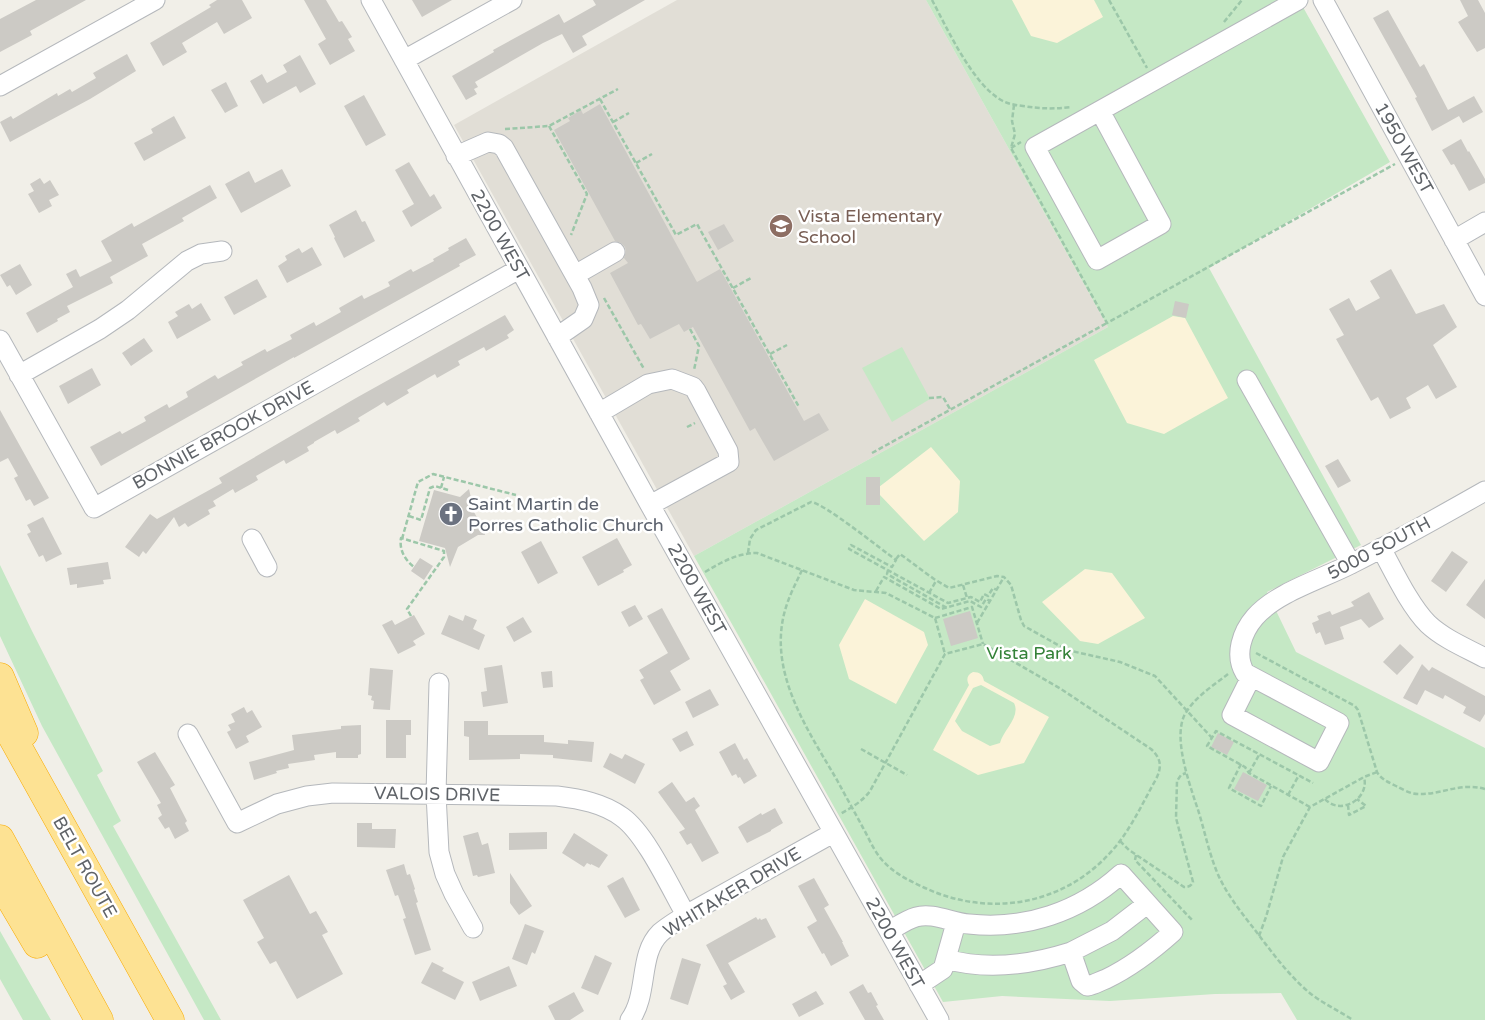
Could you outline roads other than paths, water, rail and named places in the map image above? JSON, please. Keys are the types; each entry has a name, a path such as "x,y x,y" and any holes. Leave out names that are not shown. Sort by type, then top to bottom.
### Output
{"highway":[{"path":"0,677 75,848"},
{"name":"BELT ROUTE","path":"0,715 170,1020"},
{"path":"0,839 99,1020"},
{"path":"0,881 80,1020"}],"street":[{"path":"0,86 155,0"},
{"name":"2200 WEST","path":"370,0 650,505 835,824 889,931 939,1020"},
{"path":"404,60 512,0"},
{"path":"1100,110 1162,224 1097,260 1035,147 1100,110 1298,0"},
{"name":"1950 WEST","path":"1323,0 1485,296"},
{"path":"456,156 488,142 499,144 504,148 589,305 583,319 557,336"},
{"path":"1454,240 1485,222"},
{"path":"19,375 128,310 186,261 201,254 222,251"},
{"path":"574,275 615,252"},
{"name":"BONNIE BROOK DRIVE","path":"0,340 94,508 520,270"},
{"path":"599,413 648,384 672,379 693,387 728,451 729,462 650,505"},
{"path":"1247,380 1352,564"},
{"name":"5000 SOUTH","path":"1251,677 1245,673 1240,663 1242,641 1255,617 1272,603 1295,590 1352,564 1485,491"},
{"path":"252,539 268,567"},
{"path":"1381,548 1413,605 1429,625 1449,639 1485,658"},
{"path":"1251,677 1339,723 1319,762 1232,715 1251,677"},
{"path":"439,683 436,794 439,852 445,874 473,928"},
{"name":"VALOIS DRIVE","path":"188,734 237,822 277,804 307,796 333,793 557,796 576,798 594,803 624,818 634,829 686,915"},
{"name":"WHITAKER DRIVE","path":"636,1019 648,953 659,934 686,915 835,824"},
{"path":"889,931 908,920 922,916 935,917 956,923 991,926 1032,922 1051,916 1088,899 1113,882 1121,874 1173,932 1126,968 1087,986 1082,980 1071,952"},
{"path":"946,959 978,966 1008,966 1047,959 1071,952 1112,931 1148,904"},
{"path":"919,985 943,969 956,923"}],"place":[{"name":"Vista Elementary School","path":"781,226"},
{"name":"Saint Martin de Porres Catholic Church","path":"451,514"}],"park label":[{"name":"Vista Park","path":"1029,653"}]}
